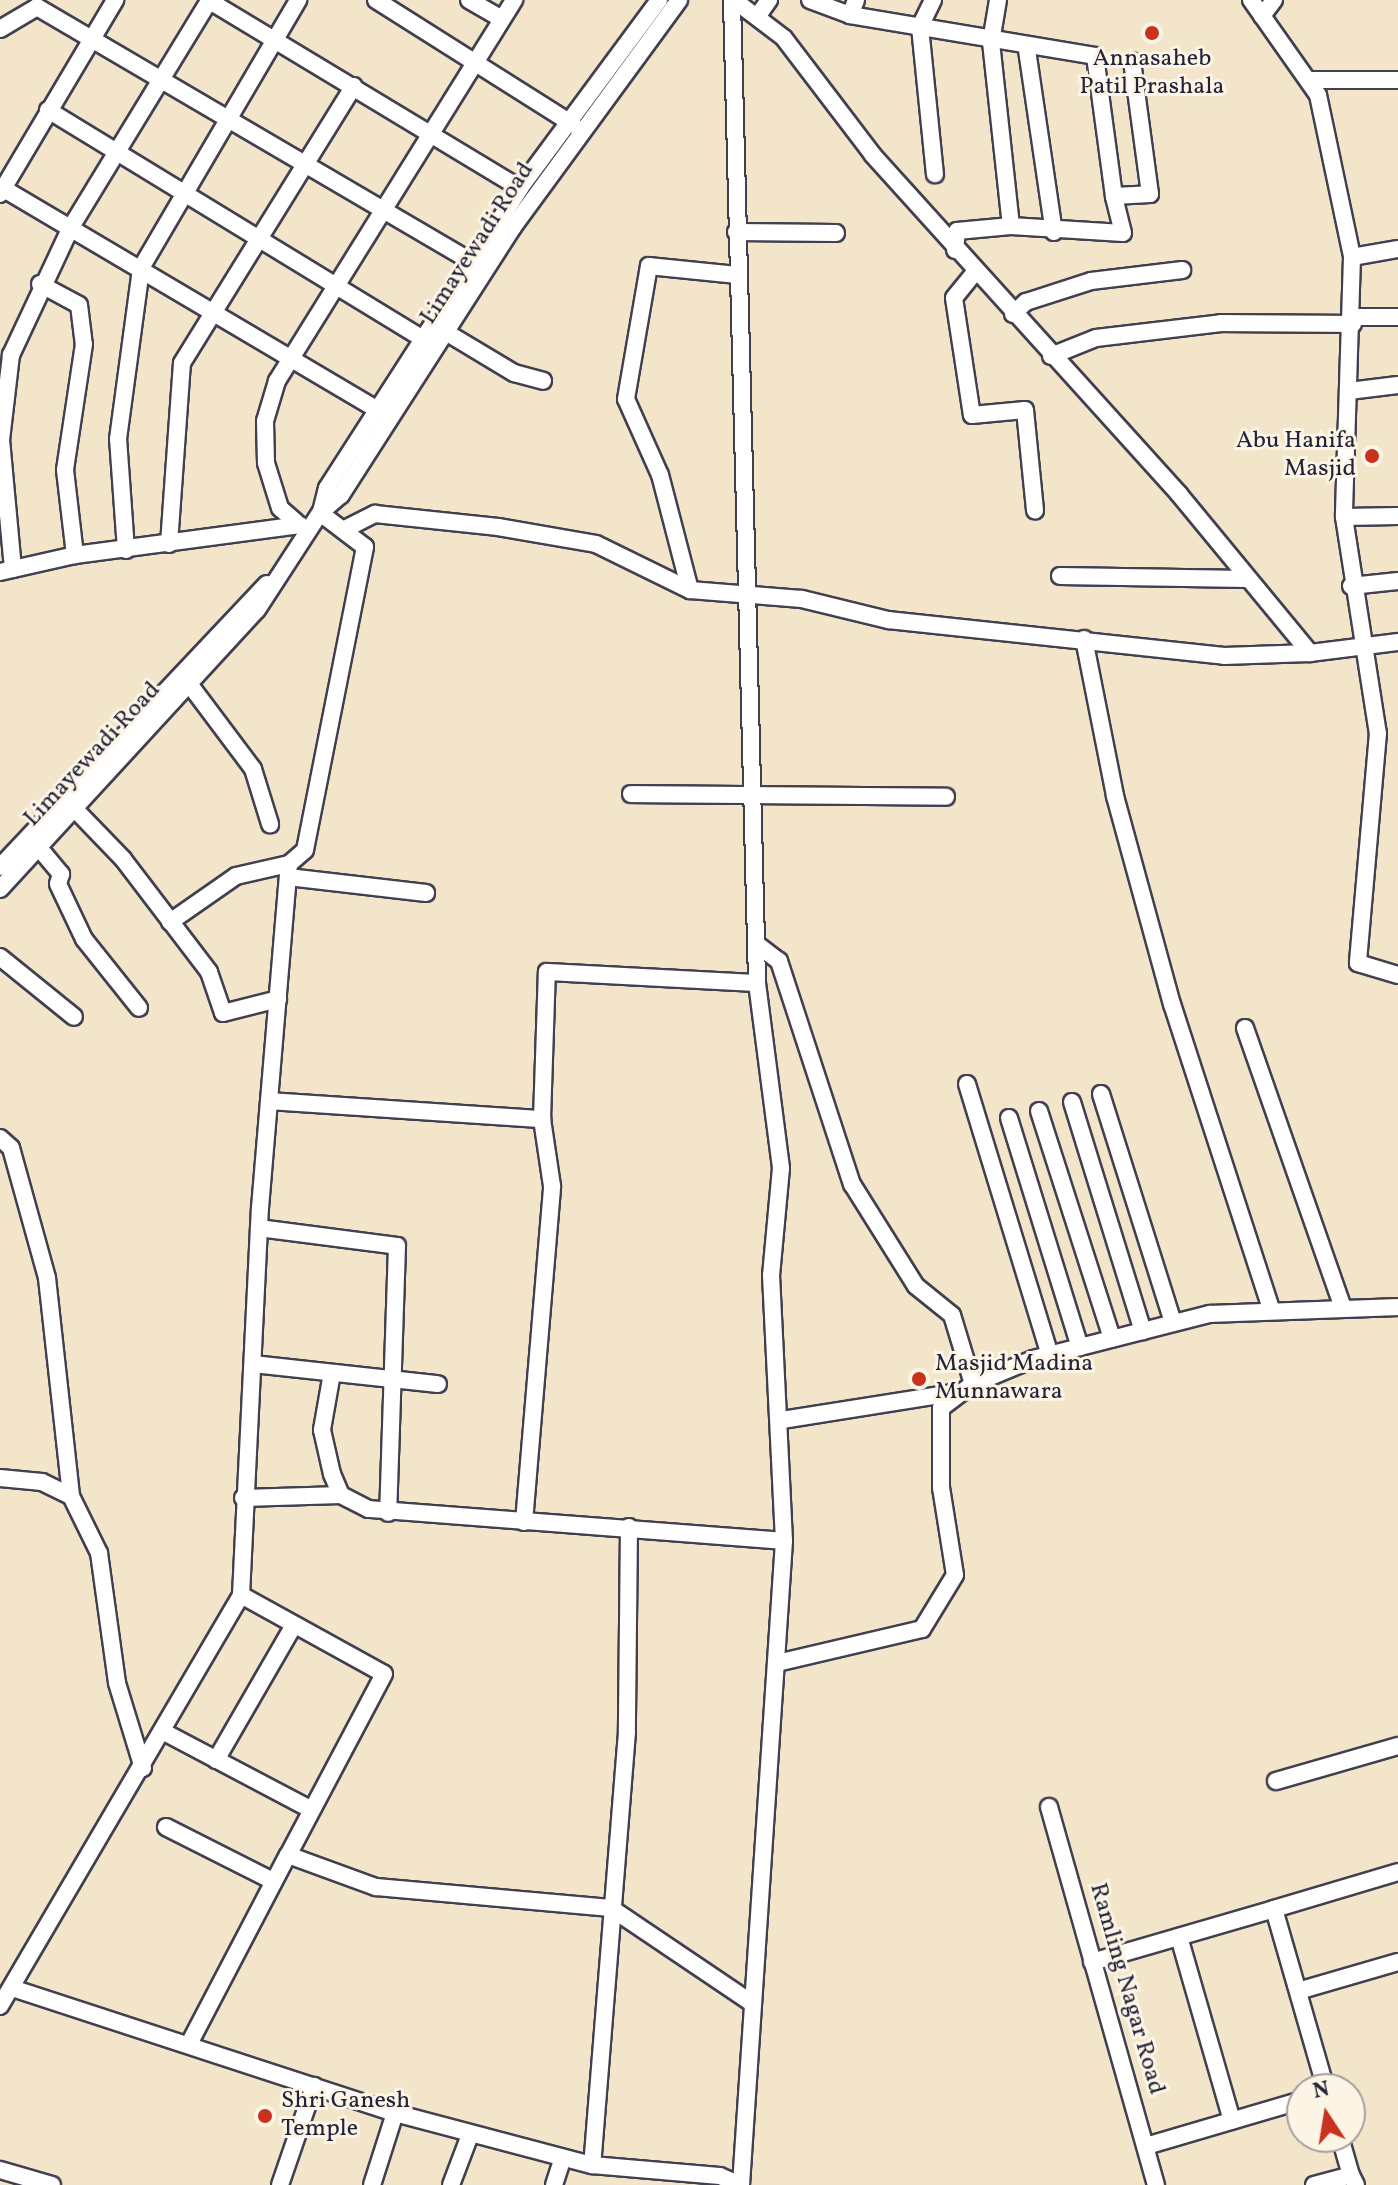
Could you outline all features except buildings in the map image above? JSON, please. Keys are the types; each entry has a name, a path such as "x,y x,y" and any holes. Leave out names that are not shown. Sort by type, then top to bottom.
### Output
{"street":[{"path":"115,0 2,192 71,227 292,355 377,410"},
{"path":"302,526 75,555 6,571 1,440 11,355 40,284 71,227 209,0 431,131 520,188"},
{"path":"126,550 118,439 141,268 298,0"},
{"path":"376,0 575,126"},
{"path":"469,0 502,19"},
{"path":"302,526 270,489 265,421 292,355 514,0"},
{"name":"Limayewadi Road","path":"0,867 70,804 190,685 257,610 302,526 341,495 449,334 575,126 659,0"},
{"name":"Limayewadi Road","path":"320,513 327,488 520,188 679,0"},
{"path":"733,0 784,38 955,250 1310,653"},
{"path":"12,1988 395,2113 562,2161 649,2177 741,2185 784,1541 782,1420 771,1275 781,1168 757,983 759,946 737,275 733,0"},
{"path":"757,17 769,0"},
{"path":"810,0 1027,50 1095,56 1114,196 1123,233 1054,232 1011,226 957,231 955,250"},
{"path":"933,0 920,27 935,174"},
{"path":"998,0 991,42 1011,226"},
{"path":"1251,0 1318,95 1352,257 1353,320 1344,517 1351,586 1369,648 1378,733 1358,963 1398,975"},
{"path":"1262,16 1274,0"},
{"path":"0,29 14,27 33,7 163,75 472,262"},
{"path":"1027,50 1054,232"},
{"path":"1114,196 1150,194 1132,61"},
{"path":"1308,80 1398,80"},
{"path":"169,544 182,363 258,235 354,86"},
{"path":"48,110 336,282 423,339"},
{"path":"736,232 836,233"},
{"path":"1352,257 1398,249"},
{"path":"690,590 660,475 626,399 649,266 737,275"},
{"path":"1013,314 1026,302 1091,281 1182,270"},
{"path":"975,272 954,298 972,415 1025,410 1035,511"},
{"path":"40,284 79,305 84,344 65,470 75,555"},
{"path":"1051,356 1096,338 1221,323 1398,317"},
{"path":"449,334 514,373 543,381"},
{"path":"1349,391 1398,385"},
{"path":"0,2006 143,1768 241,1595 243,1498 259,1228 288,871 305,850 365,547 320,513"},
{"path":"345,529 375,514 596,544 690,590 749,593 863,609 888,620 1224,656 1310,653 1398,642"},
{"path":"1344,517 1398,516"},
{"name":"Limayewadi Road","path":"0,889 40,849 70,804 277,575"},
{"path":"1060,576 1247,579"},
{"path":"1351,586 1398,581"},
{"path":"1084,639 1115,796 1172,1004 1272,1311"},
{"path":"190,685 253,769 270,824"},
{"path":"631,794 946,797"},
{"path":"70,804 209,972 223,1013 278,999"},
{"path":"40,849 61,874 58,884 84,939 139,1008"},
{"path":"170,922 236,876 288,871 426,893"},
{"path":"759,946 779,961 852,1184 916,1286 952,1315 968,1388"},
{"path":"0,957 74,1017"},
{"path":"524,1522 552,1186 542,1119 547,972 757,983"},
{"path":"1245,1028 1342,1305"},
{"path":"967,1084 1050,1355"},
{"path":"1101,1094 1173,1323"},
{"path":"269,1101 542,1119"},
{"path":"1072,1102 1143,1331"},
{"path":"1039,1111 1112,1339"},
{"path":"1009,1118 1080,1347"},
{"path":"0,1138 11,1148 47,1278 71,1496 99,1553 117,1683 143,1768"},
{"path":"259,1228 397,1246 388,1513"},
{"path":"782,1420 968,1388 1050,1355 1173,1323 1342,1305 1398,1307"},
{"path":"253,1364 438,1384"},
{"path":"332,1373 322,1430 341,1495"},
{"path":"777,1663 922,1629 955,1575 937,1437 941,1408 968,1388"},
{"path":"0,1478 42,1482 71,1496"},
{"path":"243,1498 341,1495 388,1513 629,1527 784,1541"},
{"path":"592,2165 627,1732 629,1527"},
{"path":"189,2044 384,1674 241,1595"},
{"path":"216,1760 294,1625"},
{"path":"164,1732 312,1810"},
{"path":"1276,1781 1398,1746"},
{"name":"Ramling Nagar Road","path":"1049,1807 1156,2185"},
{"path":"166,1827 273,1881"},
{"path":"288,1855 376,1887 611,1908 663,1950 752,2003"},
{"path":"1092,1962 1398,1872"},
{"path":"1274,1909 1321,2073"},
{"path":"1179,1937 1232,2121"},
{"path":"1298,1991 1398,1962"},
{"path":"280,2185 314,2086"},
{"path":"1146,2146 1286,2105"},
{"path":"372,2185 395,2113"},
{"path":"451,2185 470,2135"},
{"path":"1314,2185 1354,2180 1345,2153"},
{"path":"554,2185 562,2161"},
{"path":"0,2170 52,2185"}],"place":[{"name":"Annasaheb Patil Prashala","path":"1152,33"},
{"name":"Abu Hanifa Masjid","path":"1372,456"},
{"name":"Masjid Madina Munnawara","path":"919,1379"},
{"name":"Shri Ganesh Temple","path":"265,2116"}]}
